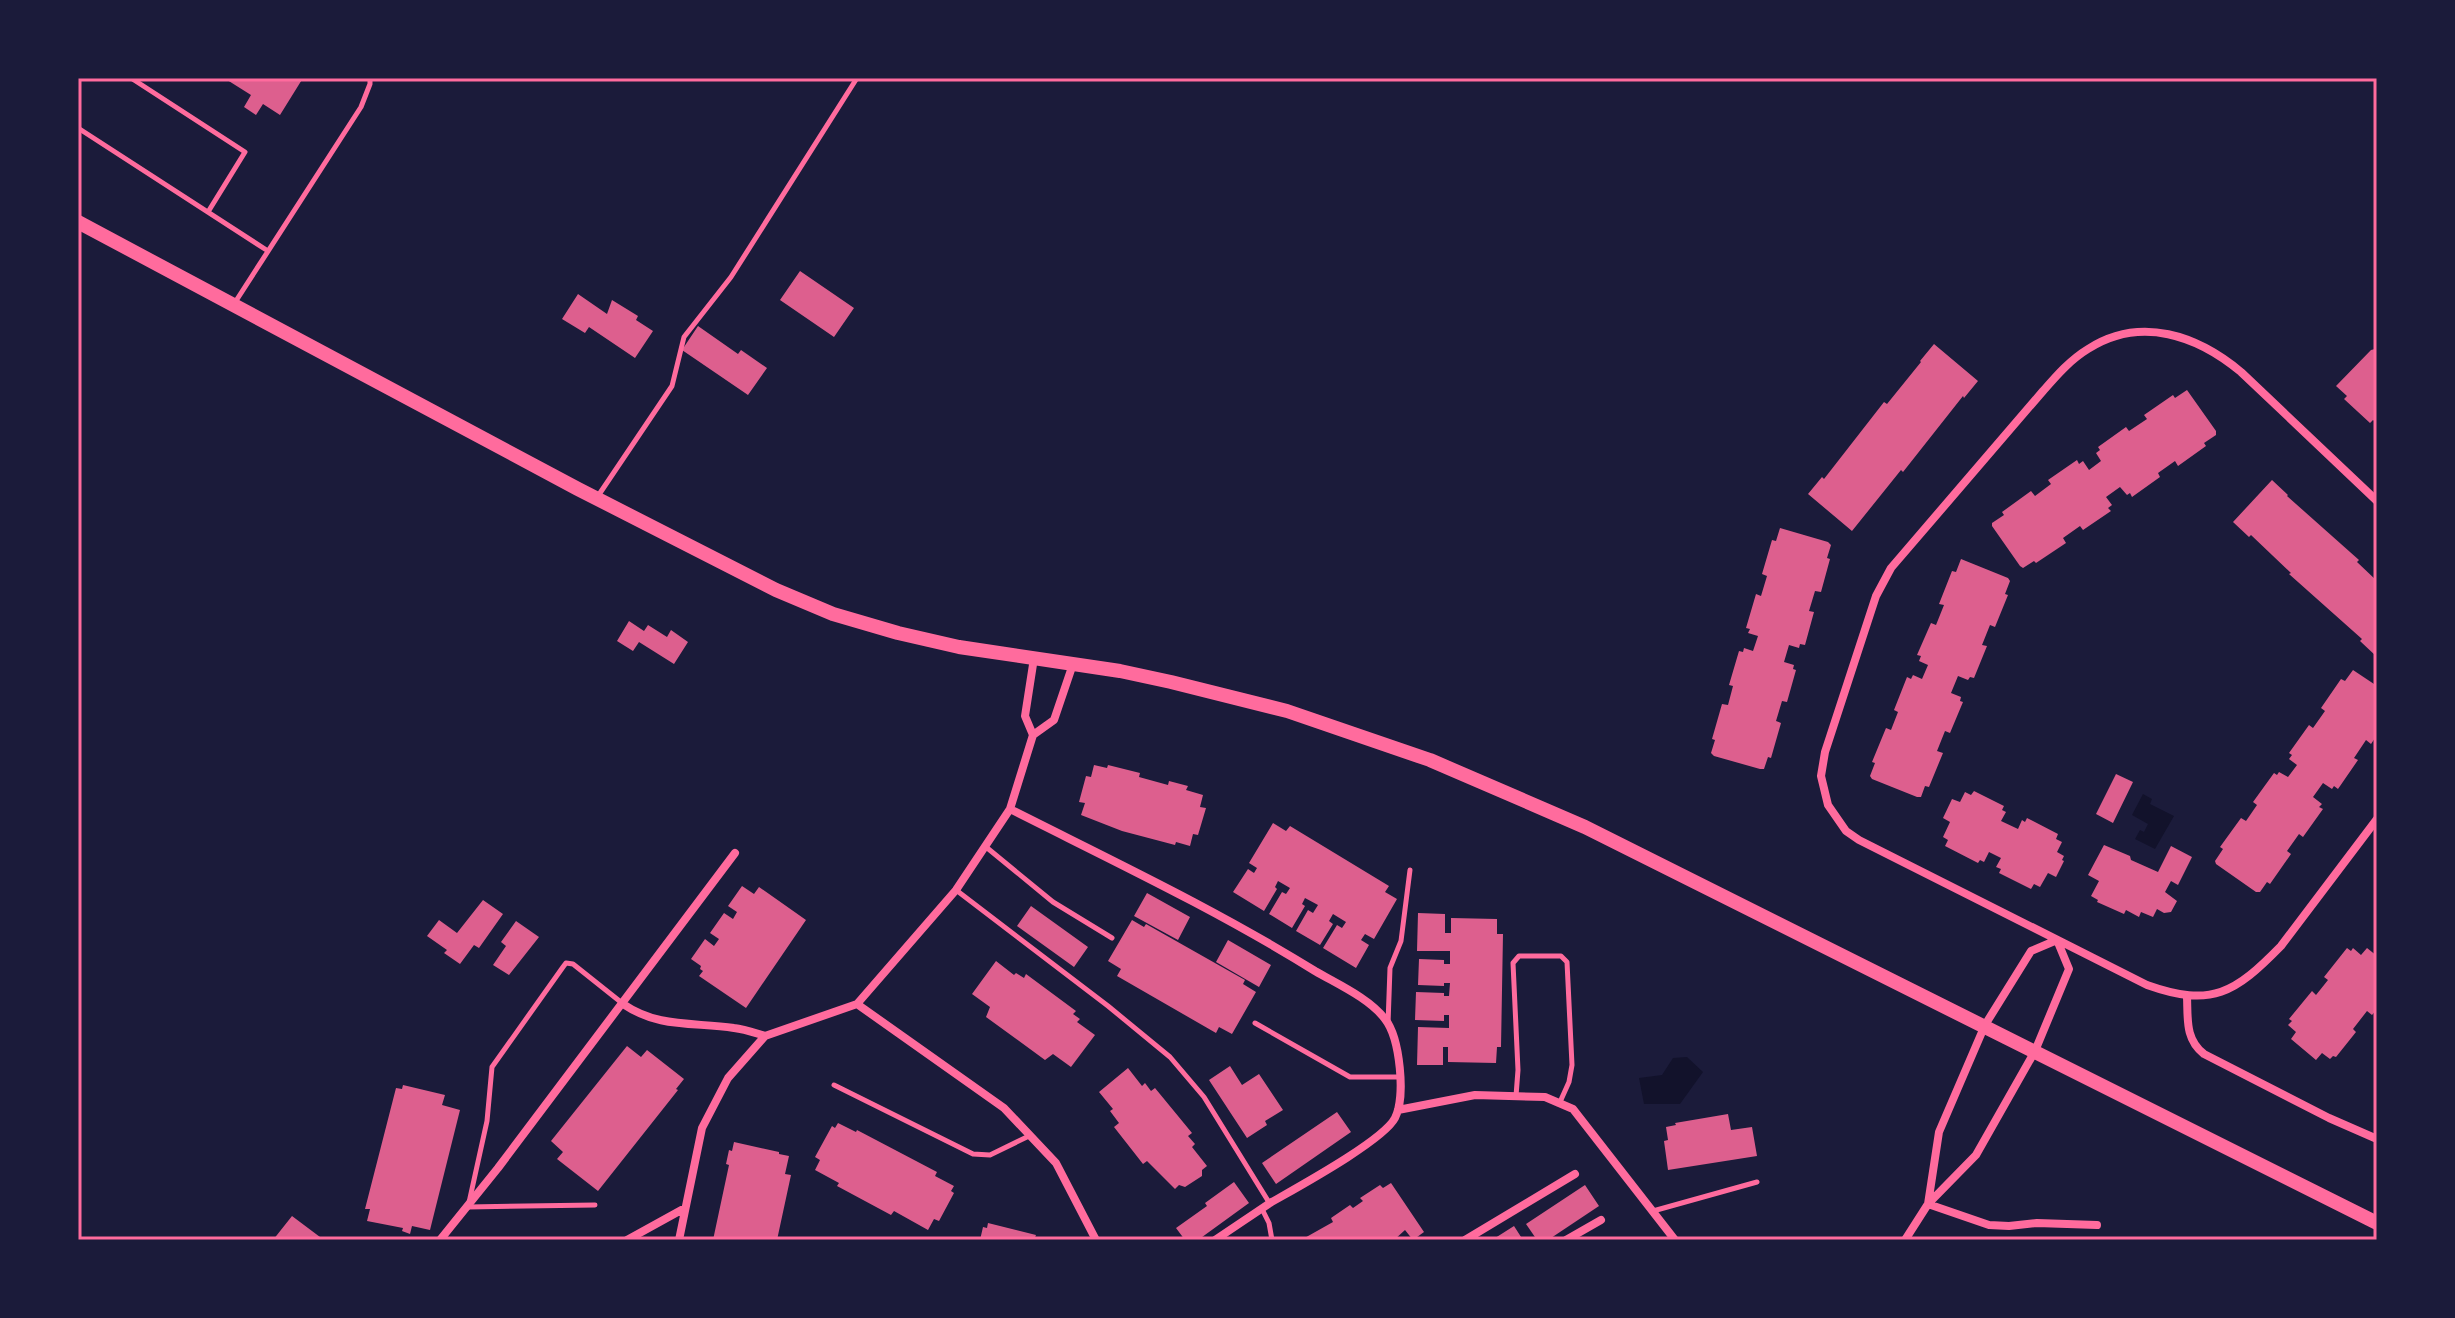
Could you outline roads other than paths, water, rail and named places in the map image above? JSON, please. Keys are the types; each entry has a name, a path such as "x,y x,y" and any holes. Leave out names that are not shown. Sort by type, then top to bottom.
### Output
{"main road":[{"path":"78,222 597,499 776,590 833,614 898,633 959,647 1171,682 1287,711 1430,760 1585,827 2377,1223"}],"street":[{"path":"2377,501 2219,353 2177,335 2127,334 2096,344 2069,363 1891,568 1876,596 1825,752 1821,776 1828,805 1846,831 1859,840 2147,985 2187,997 2224,991 2264,964 2290,935 2377,819"},
{"path":"1033,735 1025,716 1034,658"},
{"path":"679,1240 702,1128 728,1078 765,1036 857,1004 956,890 1010,809 1033,735 1054,720 1073,664"},
{"path":"1010,809 1209,909 1288,954 1385,1018 1396,1040 1400,1077 1398,1110 1394,1121 1369,1142 1215,1240"},
{"path":"440,1240 623,1004 735,853"},
{"path":"1928,1204 1939,1132 1985,1025 2031,951 2057,940"},
{"path":"1905,1240 1928,1204 1976,1155 2035,1051 2069,969 2057,940"},
{"path":"2187,997 2191,1039 2204,1054 2377,1139"},
{"path":"623,1004 641,1016 662,1021 737,1028 765,1036"},
{"path":"857,1004 1004,1108 1056,1163 1096,1240"},
{"path":"1398,1110 1475,1095 1545,1097 1573,1109 1675,1240"},
{"path":"1465,1240 1575,1174"},
{"path":"1928,1204 1989,1225 2097,1225"},
{"path":"627,1240 685,1208"},
{"path":"1566,1240 1601,1220"},
{"path":"1081,1240 1091,1230"}],"lane":[{"path":"131,78 245,152 208,212"},
{"path":"234,304 361,107 370,78"},
{"path":"597,499 672,386 684,337 731,277 857,78"},
{"path":"78,128 268,251"},
{"path":"985,847 1053,902 1112,938"},
{"path":"1388,1025 1390,968 1401,941 1410,870"},
{"path":"956,890 1170,1057 1204,1097 1266,1206 1272,1240"},
{"path":"1516,1096 1518,1070 1513,963 1519,956 1561,956 1567,962 1572,1065 1569,1082 1559,1103"},
{"path":"595,1205 468,1207 487,1121 492,1067 566,963 573,964 623,1004"},
{"path":"1255,1023 1350,1077 1400,1077"},
{"path":"834,1085 973,1154 990,1155 1030,1135"},
{"path":"1652,1211 1757,1182"}]}
